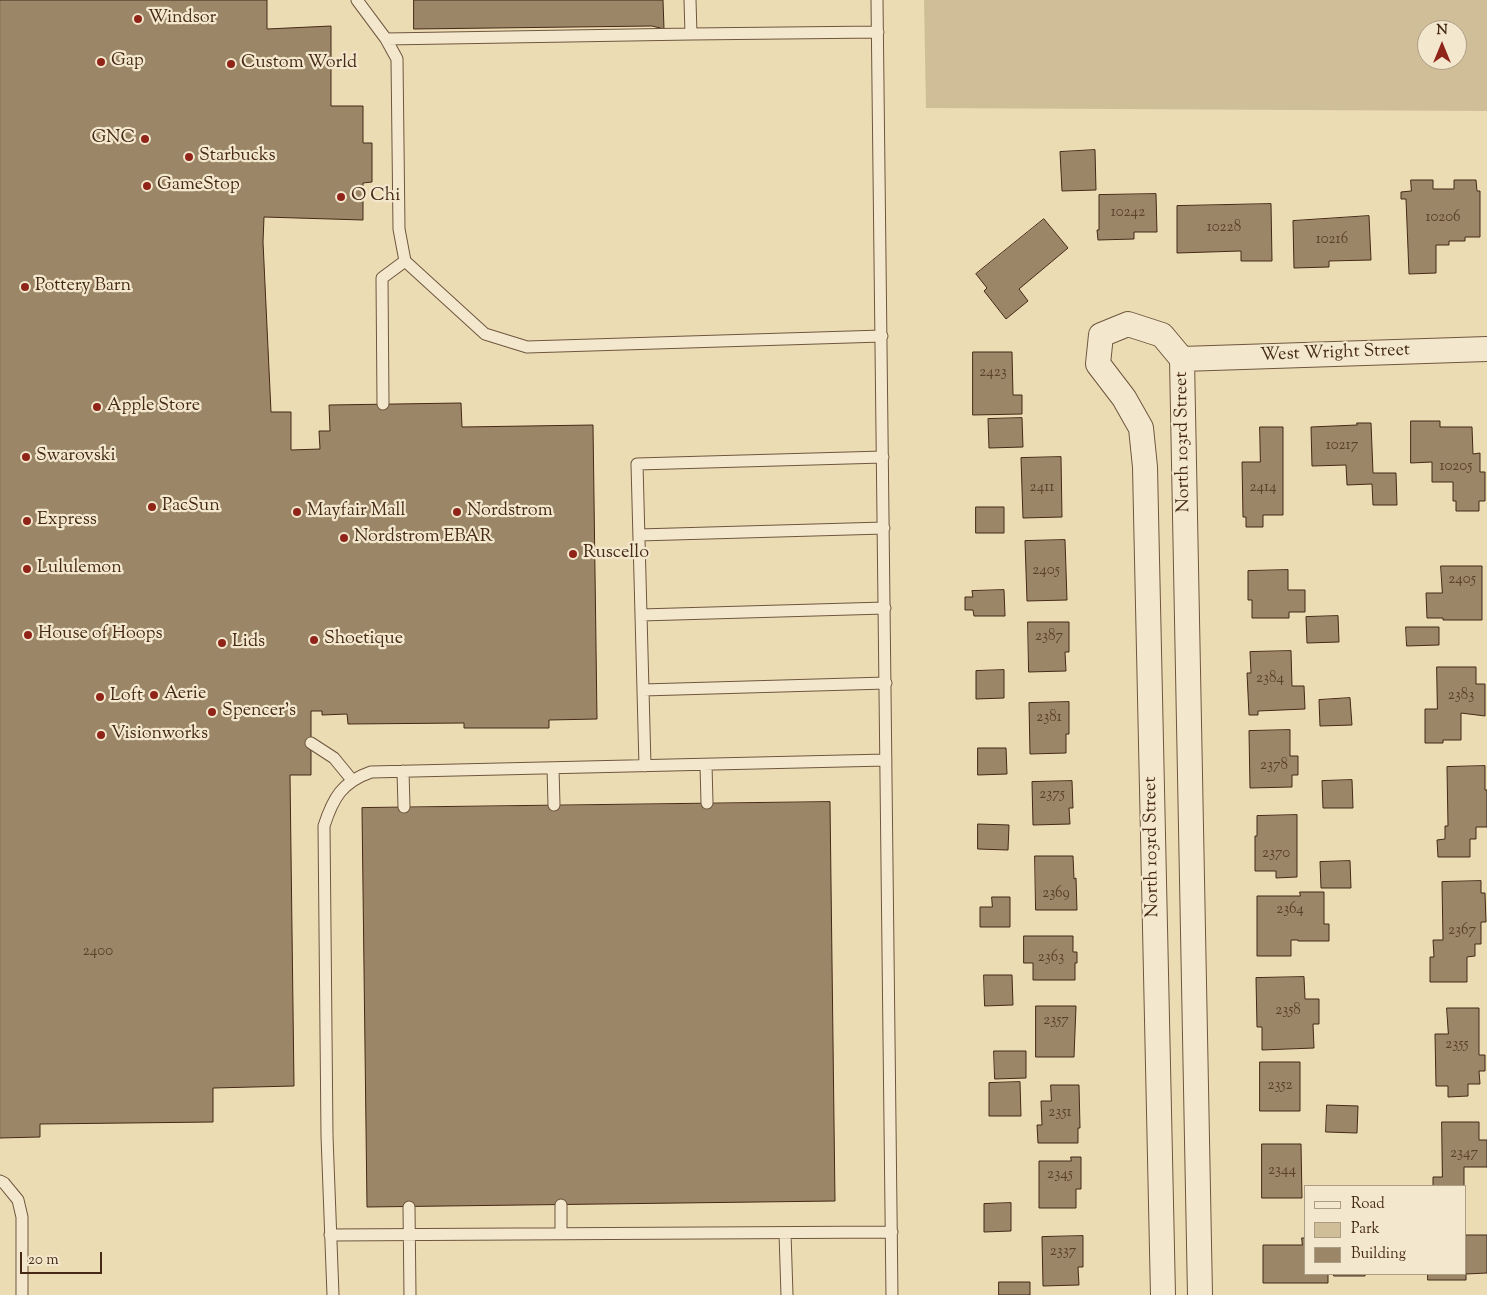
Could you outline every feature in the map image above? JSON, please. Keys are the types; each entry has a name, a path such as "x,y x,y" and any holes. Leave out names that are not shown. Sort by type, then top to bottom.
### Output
{"street":[{"name":"North 103rd Street","path":"1164,1295 1145,466 1141,428 1124,398 1098,364 1101,336 1128,324 1162,336 1182,359 1200,1295"},
{"name":"West Wright Street","path":"1182,359 1487,349"}],"lane":[{"path":"357,0 386,39 397,59 399,229 405,261 485,334 527,347 882,336"},
{"path":"690,0 691,34"},
{"path":"878,0 892,1295"},
{"path":"386,39 878,32"},
{"path":"382,404 382,278 405,261"},
{"path":"645,766 637,464 883,457"},
{"path":"639,535 884,528"},
{"path":"641,615 885,608"},
{"path":"643,690 886,683"},
{"path":"311,743 334,758 352,780"},
{"path":"333,1295 327,1136 324,826 337,796 352,780 371,772 886,760"},
{"path":"706,765 707,803"},
{"path":"553,768 554,805"},
{"path":"402,771 404,807"},
{"path":"0,1181 4,1183 18,1200 22,1217 22,1295"},
{"path":"560,1234 561,1205"},
{"path":"409,1207 410,1295"},
{"path":"330,1235 892,1232"},
{"path":"785,1233 787,1295"}],"green space":[{"path":"924,0 1487,0 1487,111 926,108"}],"building":[{"name":"Mayfair Mall","path":"0,0 267,0 267,29 331,26 331,106 363,106 363,143 372,143 372,182 363,183 363,220 264,217 263,242 271,412 291,412 291,450 320,449 319,431 330,431 329,405 461,403 462,427 593,425 597,719 549,720 549,728 464,728 464,723 348,724 347,714 322,715 322,711 311,711 311,775 290,775 294,1086 213,1088 213,1122 40,1124 40,1137 0,1138"},
{"path":"414,0 663,0 664,29 652,26 414,29"},
{"path":"1095,150 1096,190 1062,191 1060,152"},
{"path":"1411,180 1433,180 1433,189 1454,189 1454,180 1476,180 1477,191 1480,191 1480,237 1465,237 1465,241 1449,241 1449,245 1436,245 1436,273 1409,274 1406,199 1401,199 1401,192 1411,191"},
{"path":"1156,194 1157,232 1134,232 1134,239 1098,240 1099,195"},
{"path":"1271,204 1272,261 1241,261 1241,251 1177,253 1177,206"},
{"path":"1369,216 1371,260 1329,261 1329,267 1294,268 1293,221"},
{"path":"1044,219 1068,248 1019,289 1028,301 1006,319 984,291 987,288 976,274"},
{"path":"973,352 1012,352 1013,395 1022,395 1022,414 973,415"},
{"path":"1022,418 1023,447 989,448 988,419"},
{"path":"1411,421 1440,421 1440,427 1472,427 1473,454 1480,453 1480,472 1485,472 1485,501 1479,501 1479,511 1456,511 1456,501 1453,501 1453,482 1432,482 1432,462 1411,463"},
{"path":"1357,423 1371,423 1373,473 1396,473 1397,505 1373,505 1372,484 1347,485 1346,465 1312,466 1311,427 1357,425"},
{"path":"1260,427 1283,427 1283,515 1263,515 1263,527 1246,527 1246,517 1243,517 1242,462 1260,462"},
{"path":"1061,457 1062,517 1023,518 1021,458"},
{"path":"976,507 1004,507 1004,533 976,533"},
{"path":"1065,540 1067,600 1027,601 1025,541"},
{"path":"1441,566 1482,566 1482,620 1427,618 1426,593 1442,593"},
{"path":"1288,570 1288,590 1305,590 1305,612 1289,612 1289,618 1252,618 1252,600 1248,600 1248,571"},
{"path":"1004,590 1005,616 974,616 973,610 965,610 965,597 973,597 972,591"},
{"path":"1338,616 1339,642 1307,643 1306,617"},
{"path":"1028,622 1069,622 1069,652 1065,652 1066,671 1029,672"},
{"path":"1406,627 1439,627 1439,645 1407,646"},
{"path":"1291,651 1292,686 1304,686 1305,709 1258,711 1258,715 1249,715 1247,673 1251,673 1250,652"},
{"path":"1437,667 1476,667 1476,684 1485,684 1485,716 1461,713 1461,740 1425,743 1425,709 1437,709"},
{"path":"1004,670 1004,698 976,699 976,671"},
{"path":"1350,698 1352,725 1320,726 1319,700"},
{"path":"1069,702 1069,734 1066,734 1066,753 1030,754 1029,703"},
{"path":"1290,730 1290,756 1298,756 1298,775 1292,775 1292,787 1250,788 1249,731"},
{"path":"978,748 1006,748 1007,774 978,775"},
{"path":"1485,766 1487,827 1476,827 1476,839 1470,839 1470,857 1438,857 1437,840 1445,839 1445,826 1448,826 1447,767"},
{"path":"1352,780 1353,808 1323,808 1322,781"},
{"path":"1072,781 1073,808 1069,808 1070,824 1033,825 1032,782"},
{"path":"830,802 835,1201 367,1207 362,808"},
{"path":"1297,815 1297,877 1276,878 1276,871 1255,871 1257,816"},
{"path":"978,824 1009,825 1008,850 978,849"},
{"path":"1035,856 1073,856 1077,910 1036,910"},
{"path":"1350,861 1351,888 1321,888 1320,862"},
{"path":"1481,881 1481,893 1485,893 1486,922 1481,922 1481,944 1475,944 1475,956 1467,957 1467,982 1430,982 1430,957 1434,957 1433,940 1443,940 1442,882"},
{"path":"1300,892 1324,892 1324,924 1329,924 1329,941 1291,940 1291,956 1257,956 1257,896 1300,896"},
{"path":"992,897 1010,897 1010,927 980,927 980,907 992,907"},
{"path":"1024,936 1073,936 1073,952 1077,952 1075,980 1033,980 1033,963 1024,963"},
{"path":"984,975 1012,975 1013,1005 985,1006"},
{"path":"1304,977 1305,999 1319,999 1319,1024 1313,1024 1314,1048 1262,1050 1262,1027 1257,1027 1256,978"},
{"path":"1036,1006 1076,1006 1074,1057 1036,1057"},
{"path":"1447,1008 1479,1008 1479,1055 1485,1055 1485,1071 1479,1071 1480,1084 1468,1084 1468,1096 1448,1097 1448,1086 1436,1086 1435,1034 1448,1034"},
{"path":"994,1051 1026,1051 1026,1078 995,1079"},
{"path":"1260,1062 1300,1062 1300,1111 1260,1111"},
{"path":"1020,1082 1021,1116 989,1116 989,1083"},
{"path":"1051,1085 1079,1085 1080,1128 1078,1128 1078,1143 1038,1143 1037,1125 1042,1125 1041,1101 1051,1101"},
{"path":"1327,1105 1358,1106 1357,1133 1326,1132"},
{"path":"1442,1122 1479,1122 1479,1140 1487,1140 1487,1167 1464,1167 1464,1185 1433,1185 1433,1177 1442,1177"},
{"path":"1262,1144 1301,1144 1302,1198 1262,1198"},
{"path":"1071,1157 1081,1157 1081,1189 1076,1189 1076,1208 1039,1208 1039,1161 1071,1161"},
{"path":"1011,1203 1011,1231 984,1232 984,1204"},
{"path":"1467,1235 1487,1235 1487,1273 1467,1274"},
{"path":"1083,1236 1083,1267 1078,1267 1079,1285 1043,1286 1042,1237"},
{"path":"1302,1238 1304,1238 1304,1275 1328,1275 1328,1283 1263,1283 1263,1245 1302,1245"},
{"path":"1334,1275 1365,1275 1365,1276"},
{"path":"1428,1275 1466,1275 1466,1280 1428,1280"},
{"path":"999,1282 1030,1282 1030,1295 999,1295"}],"place":[{"name":"Windsor","path":"138,19"},
{"name":"Gap","path":"101,62"},
{"name":"Custom World","path":"231,64"},
{"name":"GNC","path":"145,139"},
{"name":"Starbucks","path":"189,157"},
{"name":"GameStop","path":"147,186"},
{"name":"O Chi","path":"341,197"},
{"name":"Pottery Barn","path":"25,287"},
{"name":"Apple Store","path":"97,407"},
{"name":"Swarovski","path":"26,457"},
{"name":"PacSun","path":"152,507"},
{"name":"Mayfair Mall","path":"297,512"},
{"name":"Nordstrom","path":"457,512"},
{"name":"Express","path":"27,521"},
{"name":"Nordstrom EBAR","path":"344,538"},
{"name":"Ruscello","path":"573,554"},
{"name":"Lululemon","path":"27,569"},
{"name":"House of Hoops","path":"28,635"},
{"name":"Shoetique","path":"314,640"},
{"name":"Lids","path":"222,643"},
{"name":"Aerie","path":"154,695"},
{"name":"Loft","path":"100,697"},
{"name":"Spencer's","path":"212,712"},
{"name":"Visionworks","path":"101,735"}]}
